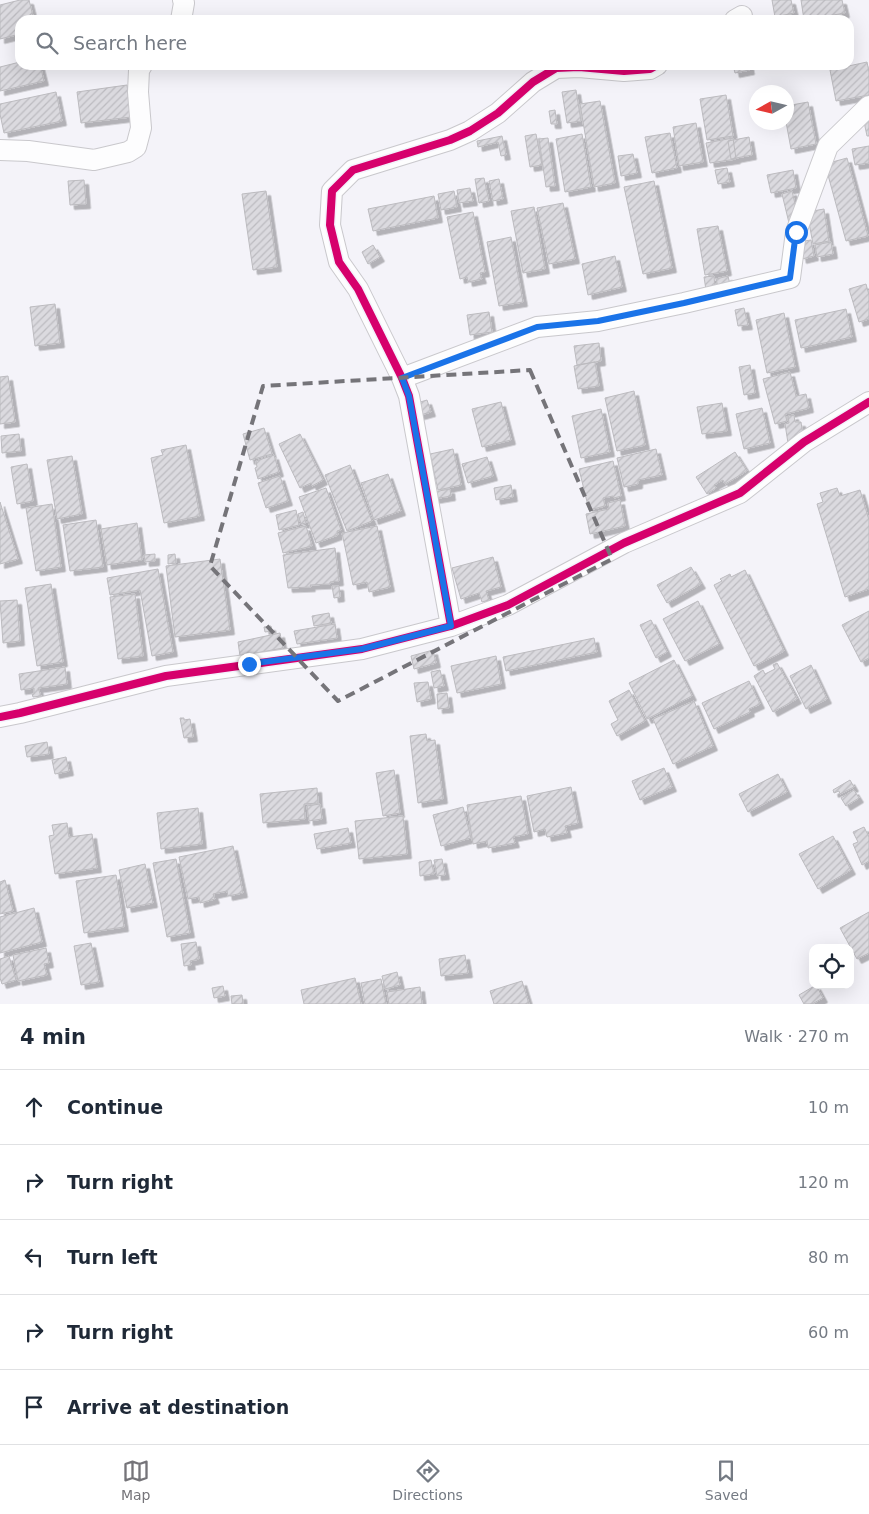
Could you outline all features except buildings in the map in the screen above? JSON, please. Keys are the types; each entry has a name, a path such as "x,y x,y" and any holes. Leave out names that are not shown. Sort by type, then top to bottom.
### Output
{"street":[{"path":"182,0 184,3 182,15"},
{"path":"0,150 94,160 128,152 136,147 141,128 138,70"},
{"path":"451,626 409,396 358,289 339,262 330,225 332,191 352,170 450,140 470,131 498,113 534,82 553,70"},
{"path":"613,70 633,70"},
{"path":"402,378 537,327 598,321 790,278 796,232 828,146 869,106"},
{"path":"0,717 20,714 166,676 362,649 451,626 508,605 624,543 740,493 804,442 869,402"}],"highlighted area":[{"path":"530,370 612,559 338,701 210,566 263,386"}],"cycle path":[{"path":"451,626 409,396 358,289 339,262 330,225 332,191 353,170 450,140 470,131 498,113 533,82 553,70"},
{"path":"613,70 637,70"},
{"path":"0,717 166,676 362,649 451,626 508,605 624,543 740,493 804,442 869,402"}],"route":[{"path":"249,664 362,649 451,626 409,396 402,378 537,327 598,321 790,278 796,232"}]}
